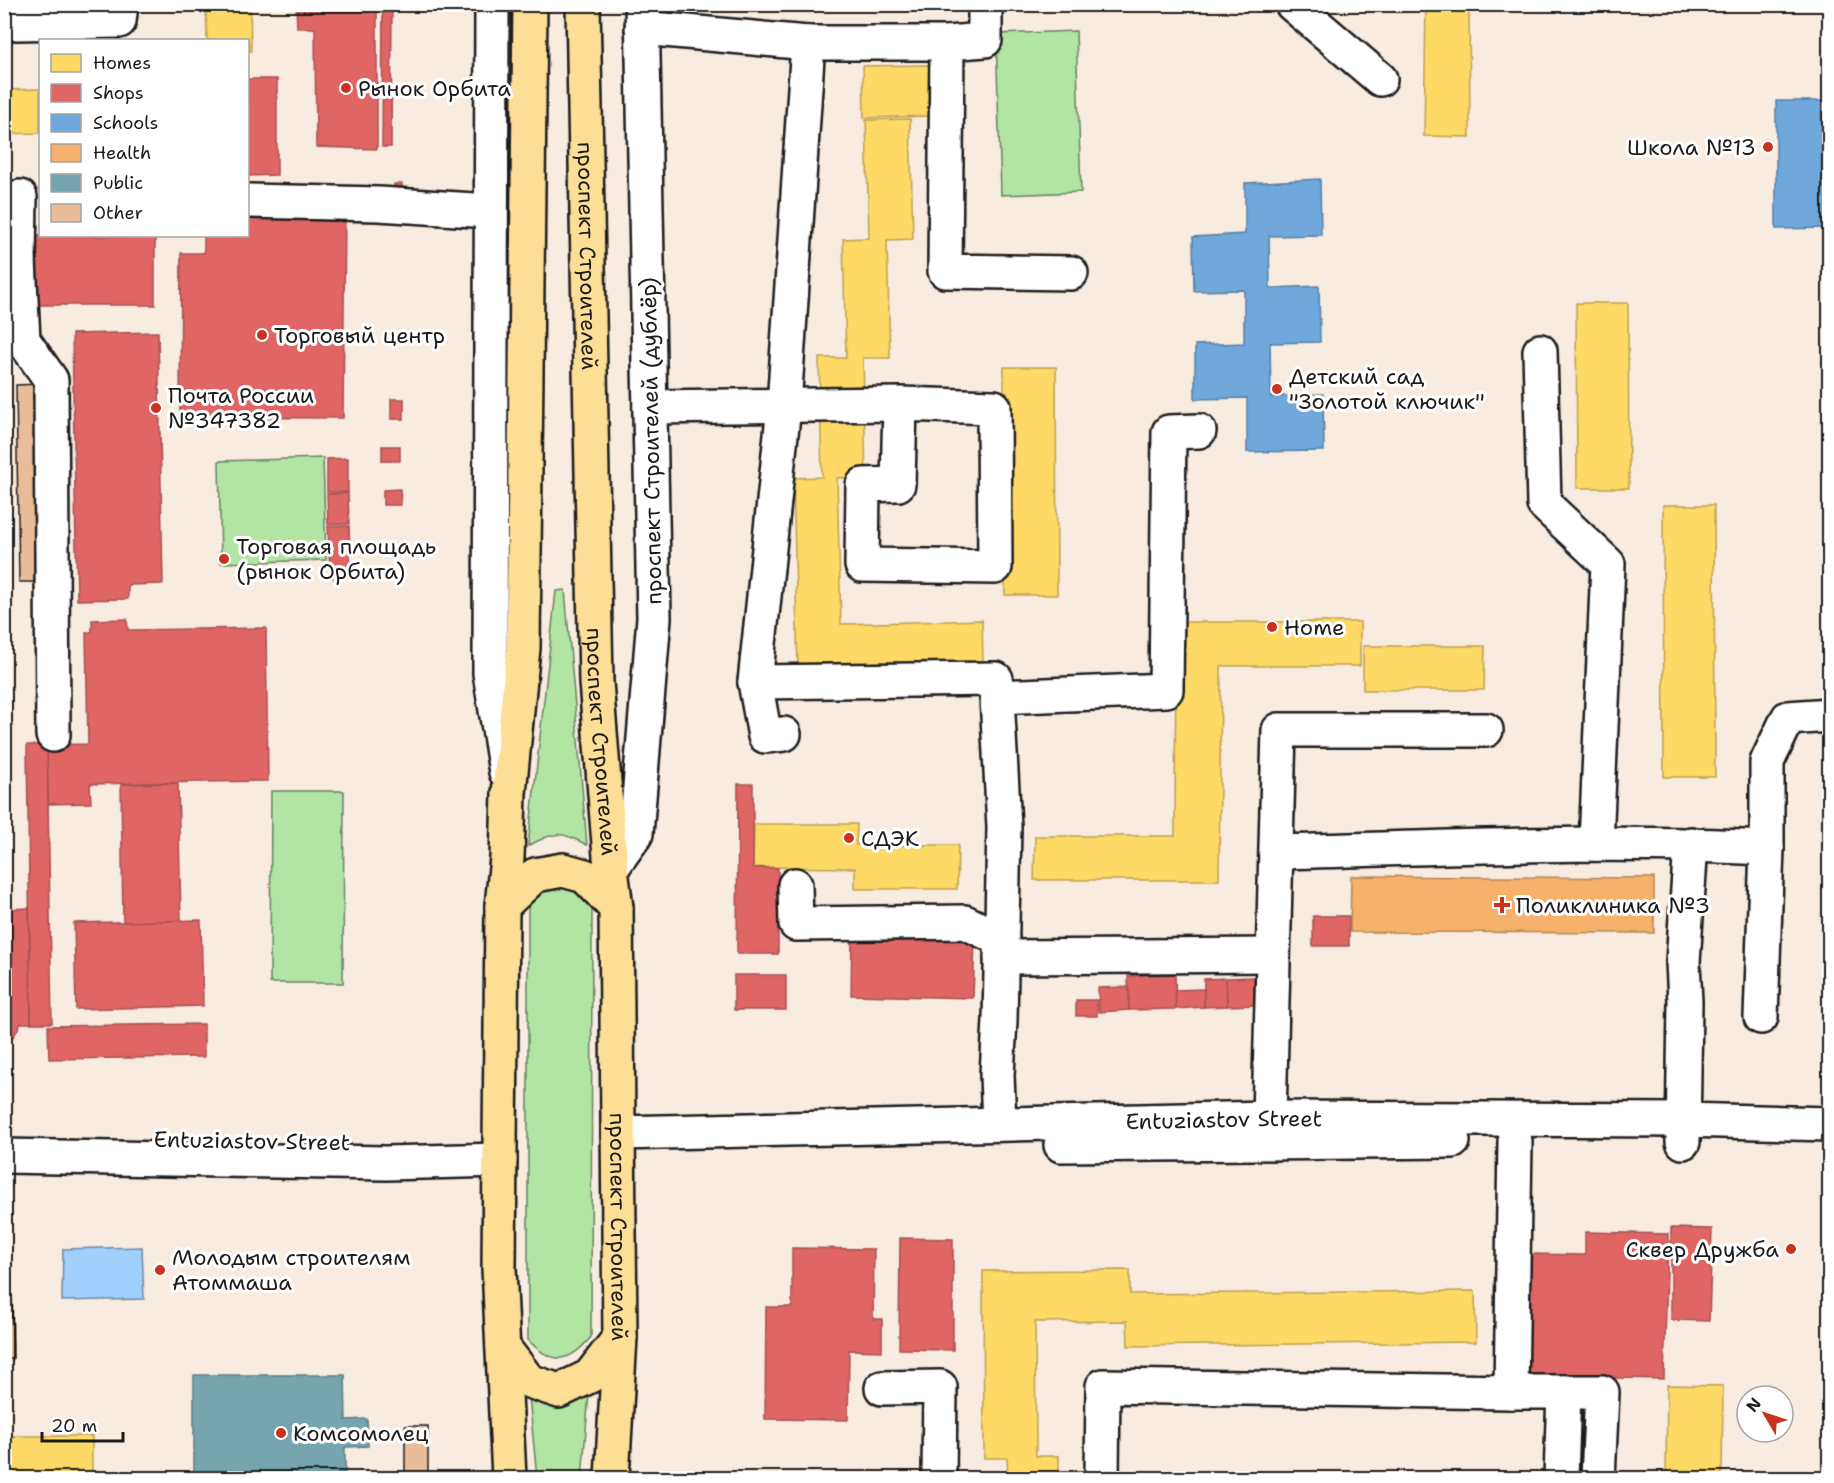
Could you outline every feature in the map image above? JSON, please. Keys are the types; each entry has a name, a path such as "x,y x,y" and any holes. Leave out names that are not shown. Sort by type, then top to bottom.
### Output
{"main road":[{"path":"509,1479 499,1268 502,906 507,858 509,793 523,648 530,4"},
{"name":"проспект Строителей","path":"583,4 596,682 616,908 620,1337 612,1479"},
{"path":"502,906 535,875 563,870 585,876 616,908"},
{"path":"503,1347 529,1381 559,1391 590,1376 620,1337"}],"street":[{"path":"16,23 119,21 121,4"},
{"path":"492,4 490,673 509,793"},
{"path":"642,16 808,43 947,43 985,40 985,4"},
{"path":"1292,4 1380,78"},
{"name":"проспект Строителей (дублёр)","path":"611,869 636,834 654,618 642,16"},
{"path":"784,735 765,736 755,682 784,406 808,43"},
{"path":"947,43 945,272 1071,273"},
{"path":"22,198 12,260 23,340 51,380 53,735"},
{"path":"249,201 379,204 490,211"},
{"path":"1540,351 1544,504 1608,564 1596,844"},
{"path":"650,407 900,404 994,407 995,567 862,566 863,485 898,484 900,404"},
{"path":"997,697 1166,690 1169,432 1199,432"},
{"path":"755,682 996,679 1004,827 997,1075 999,1124"},
{"path":"1761,1017 1767,848 1767,762 1788,717 1830,715"},
{"path":"1269,1118 1279,730 1486,730"},
{"path":"1276,852 1596,844 1691,844 1767,848"},
{"path":"1683,1131 1685,1002 1683,962 1691,844"},
{"path":"795,885 795,924 964,922 1002,948 1272,955"},
{"name":"Entuziastov Street","path":"618,1143 999,1124 1269,1118 1683,1131 1830,1124"},
{"path":"618,1143 734,1153 841,1146 1515,1141 1683,1131 1830,1143"},
{"name":"Entuziastov Street","path":"4,1135 306,1145 500,1148"},
{"path":"1511,1392 1515,1141"},
{"path":"4,1156 386,1163 500,1148"},
{"path":"1102,1479 1103,1386 1602,1392 1598,1479"},
{"path":"882,1388 940,1387 939,1479"},
{"path":"1561,1479 1564,1392"}],"green space":[{"path":"1076,31 1081,192 1001,195 996,34"},
{"path":"323,458 326,560 221,563 219,461"},
{"path":"565,590 587,845 564,835 552,835 528,846 556,591"},
{"path":"271,791 344,791 343,983 270,983"},
{"path":"549,884 574,886 592,906 591,1337 575,1352 560,1358 545,1354 528,1340 528,911 529,903"},
{"path":"589,1393 582,1478 537,1478 529,1396"}],"water":[{"path":"142,1247 144,1299 62,1301 63,1249"}],"building: Homes":[{"path":"206,4 250,4 251,51 249,51 249,39 207,39"},
{"path":"1426,4 1469,4 1470,137 1424,136"},
{"path":"929,65 930,116 864,118 863,66"},
{"path":"39,89 39,133 4,134 4,90"},
{"path":"910,119 913,239 887,240 890,358 863,358 866,477 837,478 841,624 982,620 983,664 798,669 793,478 822,477 819,358 846,358 843,239 869,238 866,120"},
{"path":"1576,303 1628,303 1629,488 1577,488"},
{"path":"1004,367 1056,367 1057,595 1005,595"},
{"path":"1663,505 1714,505 1715,777 1664,777"},
{"path":"1176,622 1360,622 1360,666 1221,666 1219,880 1034,880 1035,836 1175,836"},
{"path":"1363,646 1485,646 1484,690 1363,690"},
{"path":"754,824 857,824 856,845 958,845 957,889 855,889 855,868 753,867"},
{"path":"1130,1270 1130,1294 1475,1291 1476,1342 1128,1346 1127,1321 1035,1322 1036,1456 1059,1456 1059,1478 1008,1478 1007,1458 984,1458 983,1271"},
{"path":"1667,1385 1723,1386 1722,1478 1641,1478 1641,1476 1666,1476"},
{"path":"4,1436 92,1436 92,1478 4,1478"}],"building: Shops":[{"name":"Рынок Орбита","path":"296,4 377,4 377,149 316,147 315,28 297,28"},
{"path":"383,4 392,4 391,147 382,147"},
{"path":"249,79 277,79 277,175 249,176"},
{"path":"394,184 402,184 402,189 394,189"},
{"name":"Торговый центр","path":"249,210 345,211 343,418 180,417 181,253 204,253 204,237 249,237"},
{"path":"33,236 155,237 155,305 33,305"},
{"path":"158,332 163,584 128,585 128,599 77,600 72,334"},
{"path":"391,399 404,399 404,419 391,419"},
{"path":"382,446 400,446 400,461 382,461"},
{"path":"348,458 348,492 327,492 327,459"},
{"path":"400,489 401,505 383,505 383,490"},
{"path":"348,493 349,524 328,524 327,494"},
{"path":"328,526 349,526 351,577 330,578"},
{"path":"127,619 128,630 266,628 268,781 90,784 91,803 48,804 47,745 88,744 86,632 92,632 92,620"},
{"path":"27,745 47,745 52,1023 31,1023"},
{"path":"178,783 181,921 123,922 121,784"},
{"path":"738,784 753,784 753,868 778,868 778,954 737,954"},
{"path":"29,908 31,1023 21,1023 14,1036 4,1038 4,909"},
{"path":"1313,916 1349,916 1349,946 1313,946"},
{"path":"201,920 203,1006 76,1009 74,923"},
{"path":"852,936 975,938 973,998 851,995"},
{"path":"1175,974 1176,1009 1129,1010 1128,976"},
{"path":"734,975 786,975 786,1010 734,1010"},
{"path":"1255,977 1256,1005 1227,1006 1226,978"},
{"path":"1226,978 1227,1006 1204,1007 1204,979"},
{"path":"1129,987 1129,1010 1099,1012 1098,988"},
{"path":"1204,989 1204,1007 1176,1009 1175,990"},
{"path":"1076,1000 1097,1000 1097,1016 1076,1016"},
{"path":"204,1024 204,1057 49,1059 48,1026"},
{"path":"1671,1228 1712,1229 1709,1321 1671,1320"},
{"path":"1585,1232 1668,1234 1664,1379 1528,1376 1531,1254 1585,1255"},
{"path":"900,1238 953,1239 953,1350 899,1349"},
{"path":"792,1248 874,1249 873,1319 882,1319 882,1351 849,1350 848,1420 765,1419 766,1307 792,1307"}],"building: Schools":[{"path":"1776,101 1830,101 1830,228 1776,229"},
{"path":"1320,179 1321,235 1269,236 1270,288 1319,286 1320,342 1270,343 1271,397 1323,394 1324,451 1247,452 1247,398 1195,399 1195,345 1244,343 1244,290 1194,291 1193,237 1245,234 1245,183"}],"building: Health":[{"name":"Поликлиника №3","path":"1351,876 1654,878 1654,933 1350,932"}],"building: Public":[{"name":"Комсомолец","path":"194,1375 345,1375 346,1420 367,1419 368,1446 345,1447 345,1478 194,1478"}],"building: Other":[{"path":"41,384 44,582 19,582 16,385"},
{"path":"4,1301 12,1301 13,1359 4,1359"},
{"path":"405,1426 428,1426 428,1478 405,1478"}],"place":[{"name":"Рынок Орбита","path":"346,88"},
{"name":"Школа №13","path":"1768,147"},
{"name":"Торговый центр","path":"262,335"},
{"name":"Детский сад \"Золотой ключик\"","path":"1277,389"},
{"name":"Почта России №347382","path":"156,408"},
{"name":"Торговая площадь (рынок Орбита)","path":"224,559"},
{"name":"Home","path":"1272,627"},
{"name":"СДЭК","path":"849,838"},
{"name":"Поликлиника №3","path":"1502,905"},
{"name":"Сквер Дружба","path":"1791,1249"},
{"name":"Молодым строителям Атоммаша","path":"160,1270"},
{"name":"Комсомолец","path":"281,1433"}]}
